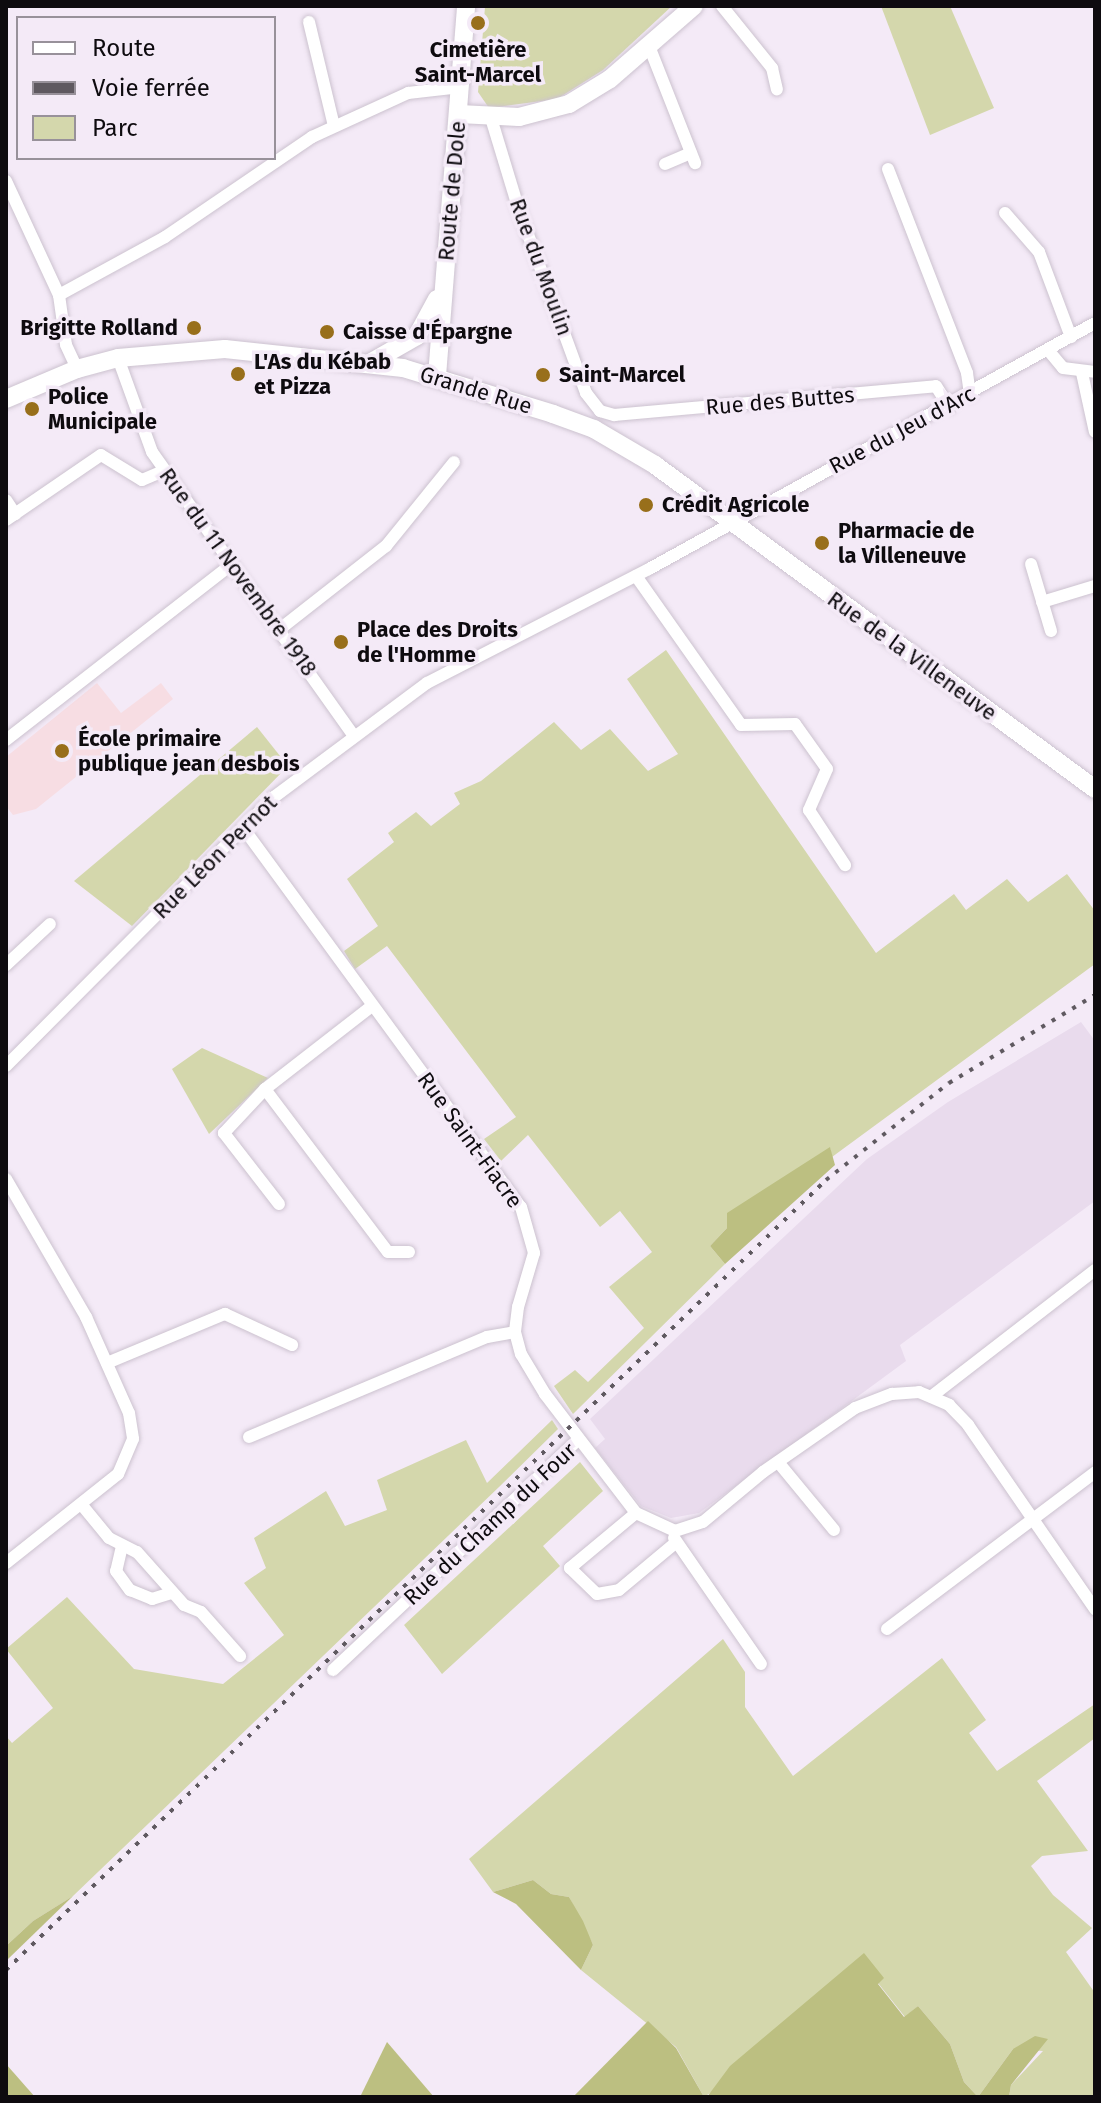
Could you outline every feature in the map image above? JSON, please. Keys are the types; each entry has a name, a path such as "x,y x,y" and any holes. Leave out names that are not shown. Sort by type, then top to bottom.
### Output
{"main road":[{"name":"Route de Dole","path":"437,376 466,6"},
{"path":"459,114 491,118 569,104 610,79 694,6"},
{"path":"368,364 417,336 434,309 445,274"},
{"name":"Grande Rue","path":"6,399 77,369 118,358 225,349 368,364 437,376 594,429 634,451 732,521"},
{"name":"Rue de la Villeneuve","path":"732,521 1095,789"}],"street":[{"path":"722,6 772,68 777,89"},
{"path":"309,22 334,126"},
{"path":"649,46 693,158 665,164"},
{"path":"59,295 165,237 334,126 408,93 461,87"},
{"name":"Rue du Moulin","path":"491,118 586,393 600,411"},
{"path":"888,169 967,373 970,395"},
{"path":"6,181 59,295 66,345 77,369"},
{"path":"1005,213 1039,252 1071,337"},
{"name":"Rue du Jeu d'Arc","path":"732,521 949,407 1095,323"},
{"path":"1048,350 1063,368 1088,373 1095,432"},
{"name":"Rue du 11 Novembre 1918","path":"118,358 152,452 353,735"},
{"name":"Rue des Buttes","path":"600,411 614,415 936,386 949,407"},
{"path":"6,500 10,517 101,455 142,480 165,470"},
{"path":"280,629 386,546 454,462"},
{"name":"Rue Léon Pernot","path":"8,1058 274,797 353,735 427,683 636,576 732,521"},
{"path":"6,740 232,564"},
{"path":"1031,564 1051,631"},
{"path":"636,576 741,725 795,724 827,769 809,810 845,865"},
{"path":"1042,602 1095,586"},
{"name":"Rue Saint-Fiacre","path":"244,829 521,1207 531,1229 534,1253 515,1332"},
{"path":"6,965 50,924"},
{"path":"279,1204 224,1133 265,1089 372,1006"},
{"path":"265,1089 388,1252 409,1252"},
{"path":"6,1179 86,1317 129,1413 133,1439 118,1474 6,1563"},
{"path":"932,1396 1095,1270"},
{"path":"107,1363 225,1314 292,1345"},
{"path":"249,1437 487,1337 515,1332 521,1354 545,1394 579,1439"},
{"path":"636,1513 570,1568 597,1594 619,1590 674,1537 703,1522 778,1462 855,1408 892,1394 932,1396 968,1425 1095,1609"},
{"name":"Rue du Champ du Four","path":"333,1670 579,1439 636,1513 674,1537 761,1664"},
{"path":"778,1462 834,1530"},
{"path":"887,1629 1095,1472"},
{"path":"81,1504 122,1546 137,1552 172,1593 201,1612 240,1656"},
{"path":"122,1546 116,1571 130,1590 152,1599 172,1593"}],"shaded area":[{"name":"École primaire publique jean desbois","path":"97,683 121,713 161,683 173,699 36,809 13,815 6,806 6,757"},
{"path":"1081,1022 1095,1041 1095,1201 900,1345 906,1361 699,1513 671,1518 641,1506 595,1448 605,1439 590,1419 867,1159 948,1102"}],"green space":[{"path":"672,6 603,70 557,99 489,108 478,92 485,7"},
{"path":"881,6 950,6 994,108 930,135"},
{"path":"666,650 876,953 954,894 966,910 1007,879 1028,902 1067,874 1095,911 1095,964 832,1157 830,1148 727,1228 710,1246 725,1264 573,1414 554,1386 575,1370 588,1382 644,1328 609,1287 652,1252 620,1211 600,1227 528,1135 501,1161 484,1139 516,1117 387,946 355,969 344,951 378,926 347,879 394,842 388,833 416,812 431,826 460,804 454,793 481,781 554,722 581,750 610,729 648,771 678,754 627,679"},
{"path":"257,727 288,766 132,926 74,881"},
{"path":"202,1048 268,1078 209,1134 172,1069"},
{"path":"830,1147 835,1165 725,1264 710,1246 727,1228 727,1213"},
{"path":"552,1420 558,1429 499,1487 73,1896 33,1921 6,1946 6,1736 12,1743 53,1708 6,1649 67,1597 134,1669 223,1684 284,1635 244,1583 266,1568 254,1538 326,1491 345,1526 387,1510 377,1480 466,1440 487,1483"},
{"path":"580,1462 603,1491 543,1546 560,1566 442,1674 404,1625"},
{"path":"723,1639 745,1672 745,1707 793,1776 942,1658 986,1720 969,1733 997,1771 1095,1704 1095,1738 1037,1781 1088,1851 1042,1856 1031,1866 1053,1895 1092,1928 1066,1952 1095,1993 1095,2097 1009,2097 1011,2085 1043,2051 1013,2049 978,2097 964,2082 950,2044 918,2006 905,2017 878,1983 884,1979 704,2097 676,2047 581,1970 593,1945 569,1897 551,1894 533,1880 493,1892 469,1859"},
{"path":"533,1880 551,1894 569,1897 583,1921 593,1945 581,1970 516,1904 493,1892"},
{"path":"73,1896 6,1961 6,1946 33,1921"},
{"path":"864,1953 884,1978 878,1984 904,2017 918,2006 950,2044 964,2082 978,2097 707,2097 730,2066"},
{"path":"648,2021 676,2048 704,2097 573,2097"},
{"path":"1035,2036 1048,2039 1011,2085 1009,2097 978,2097 1013,2049"},
{"path":"387,2042 434,2097 360,2097"},
{"path":"6,2064 35,2097 6,2097"}],"railway":[{"path":"6,1970 826,1180 949,1083 1095,995"}],"place":[{"name":"Cimetière Saint-Marcel","path":"478,23"},
{"name":"Brigitte Rolland","path":"194,328"},
{"name":"Caisse d'Épargne","path":"327,332"},
{"name":"L'As du Kébab et Pizza","path":"238,374"},
{"name":"Saint-Marcel","path":"543,375"},
{"name":"Police Municipale","path":"32,409"},
{"name":"Crédit Agricole","path":"646,505"},
{"name":"Pharmacie de la Villeneuve","path":"822,543"},
{"name":"Place des Droits de l'Homme","path":"341,642"},
{"name":"École primaire publique jean desbois","path":"62,751"}]}
